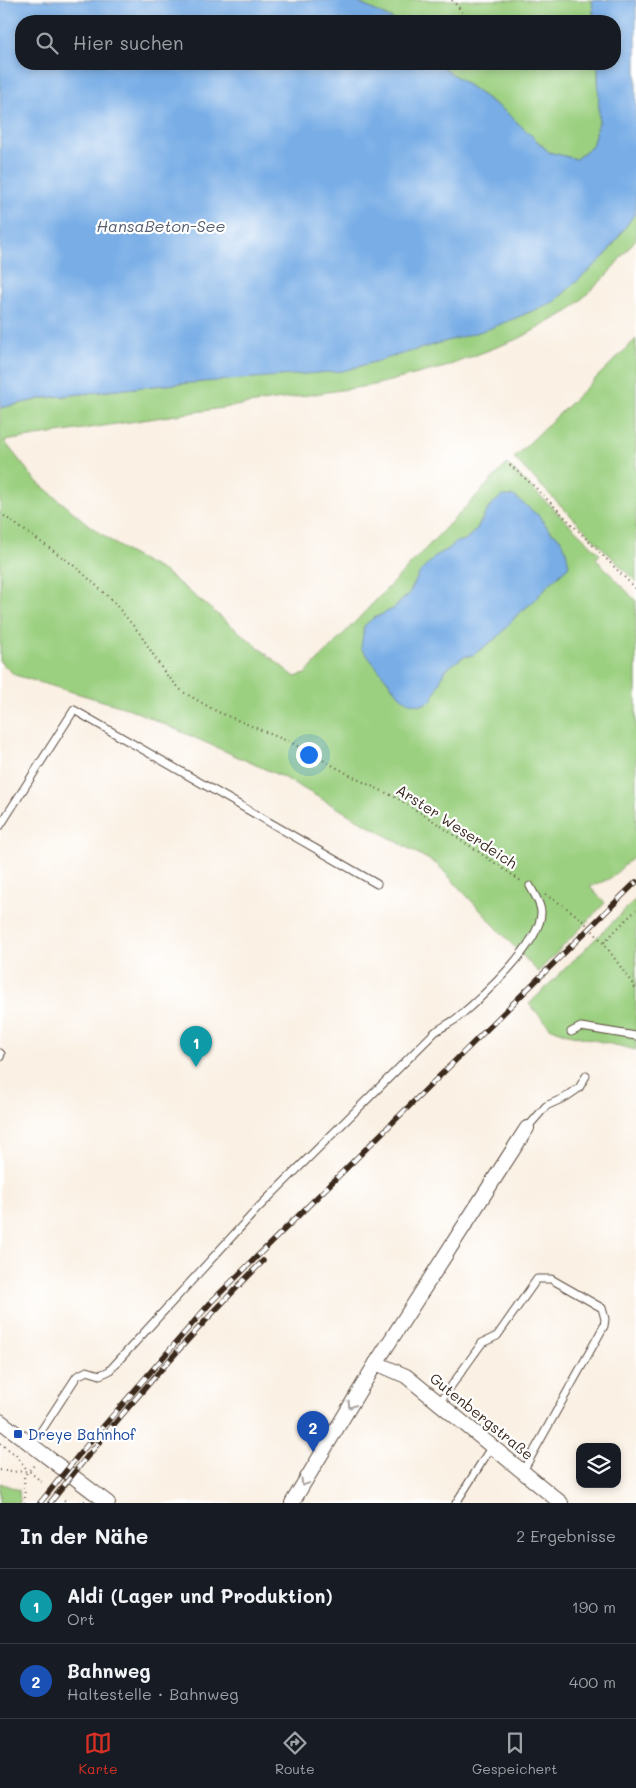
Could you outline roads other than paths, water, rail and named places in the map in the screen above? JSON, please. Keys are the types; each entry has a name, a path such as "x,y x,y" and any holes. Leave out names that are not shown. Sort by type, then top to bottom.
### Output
{"street":[{"path":"292,1503 376,1363 527,1128"},
{"name":"Gutenbergstraße","path":"376,1363 406,1376 562,1503"},
{"path":"0,1421 108,1503"}],"lane":[{"path":"0,826 74,710 377,884"},
{"path":"32,1445 77,1376 87,1371 100,1375 109,1371 259,1207 435,1032 456,1019 504,974 530,942 541,912 537,898 530,886"},
{"path":"571,1032 581,1027 636,1036"},
{"path":"527,1128 546,1106 566,1097 579,1088 586,1076"},
{"path":"439,1403 482,1343 497,1336 537,1279 551,1279 602,1308 606,1319 604,1326 524,1471"},
{"path":"456,1503 492,1446"}],"water":[{"name":"HansaBeton-See","path":"0,0 334,0 357,2 384,15 15,15 15,70 446,70 506,112 549,152 576,159 592,146 599,122 598,70 621,70 621,15 593,15 592,0 636,0 636,212 605,256 554,302 489,329 343,371 153,386 45,398 0,408"},
{"path":"502,496 514,496 539,516 550,531 560,538 566,550 569,566 517,615 499,636 473,655 463,657 445,670 432,700 422,705 410,703 400,696 361,648 364,626 372,619 393,609 409,594 420,572 437,555 447,550 456,542 465,540 476,530 490,506"}],"railway":[{"path":"40,1503 82,1451 212,1301 636,882"},
{"path":"50,1503 100,1440 153,1379 263,1261"}],"place":[{"name":"Aldi (Lager und Produktion)","path":"196,1067"},
{"name":"Dreye Bahnhof","path":"18,1434"},
{"name":"Bahnweg","path":"313,1452"}]}
